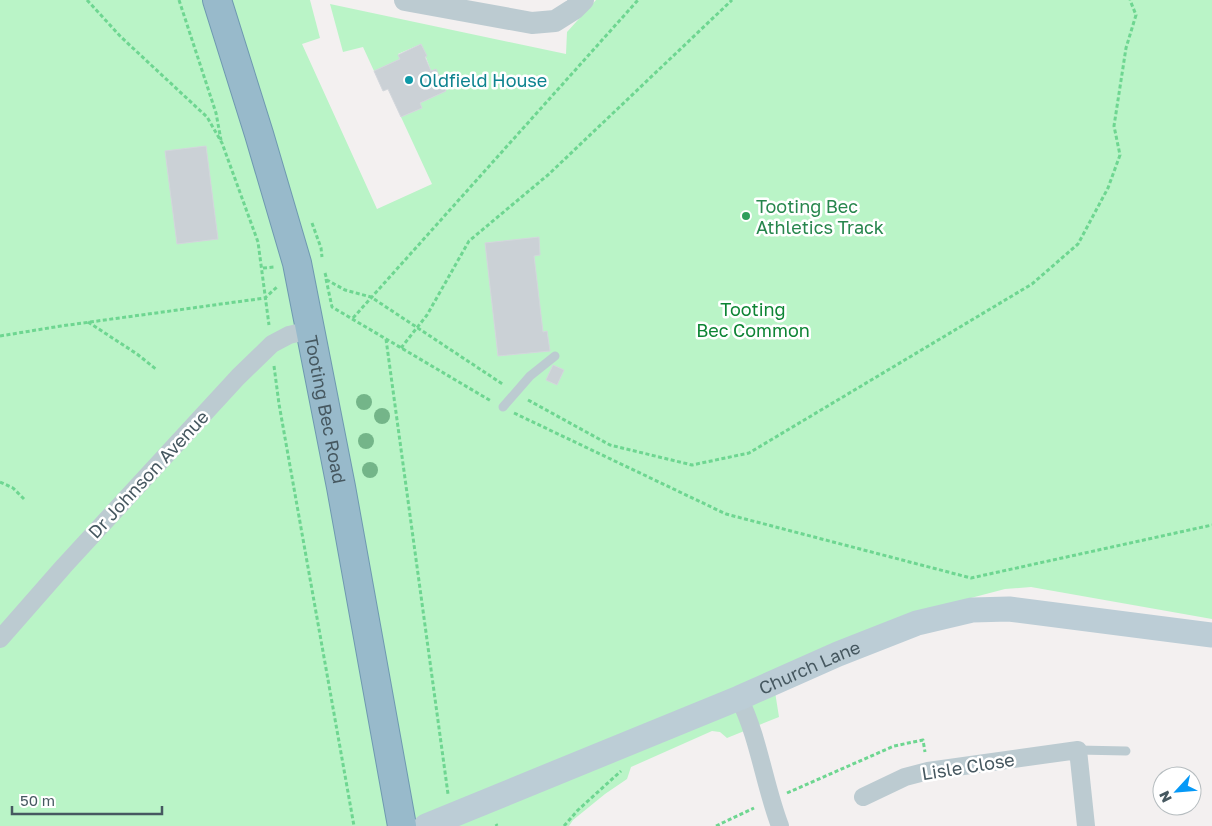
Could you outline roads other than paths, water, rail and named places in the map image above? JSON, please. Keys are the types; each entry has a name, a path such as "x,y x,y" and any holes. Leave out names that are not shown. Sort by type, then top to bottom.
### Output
{"highway":[{"name":"Tooting Bec Road","path":"217,0 260,134 294,252 342,487 402,826"}],"main road":[{"name":"Church Lane","path":"426,826 739,698 838,654 917,624 972,610 1009,609 1212,636"}],"street":[{"path":"405,0 451,4 532,23 554,21 574,10 583,0"},
{"name":"Dr Johnson Avenue","path":"0,639 168,451 238,377 272,344 289,335 310,330"},
{"path":"739,698 751,726 770,800 780,826"},
{"path":"1078,750 1086,826"},
{"name":"Lisle Close","path":"863,797 905,777 928,771 1078,750"}],"lane":[{"path":"503,407 530,376 555,356"},
{"name":"Lisle Close","path":"1078,750 1126,751"}],"place":[{"name":"Oldfield House","path":"409,80"},
{"name":"Tooting Bec Athletics Track","path":"746,216"}],"park label":[{"name":"Tooting Bec Common","path":"753,319"}]}
